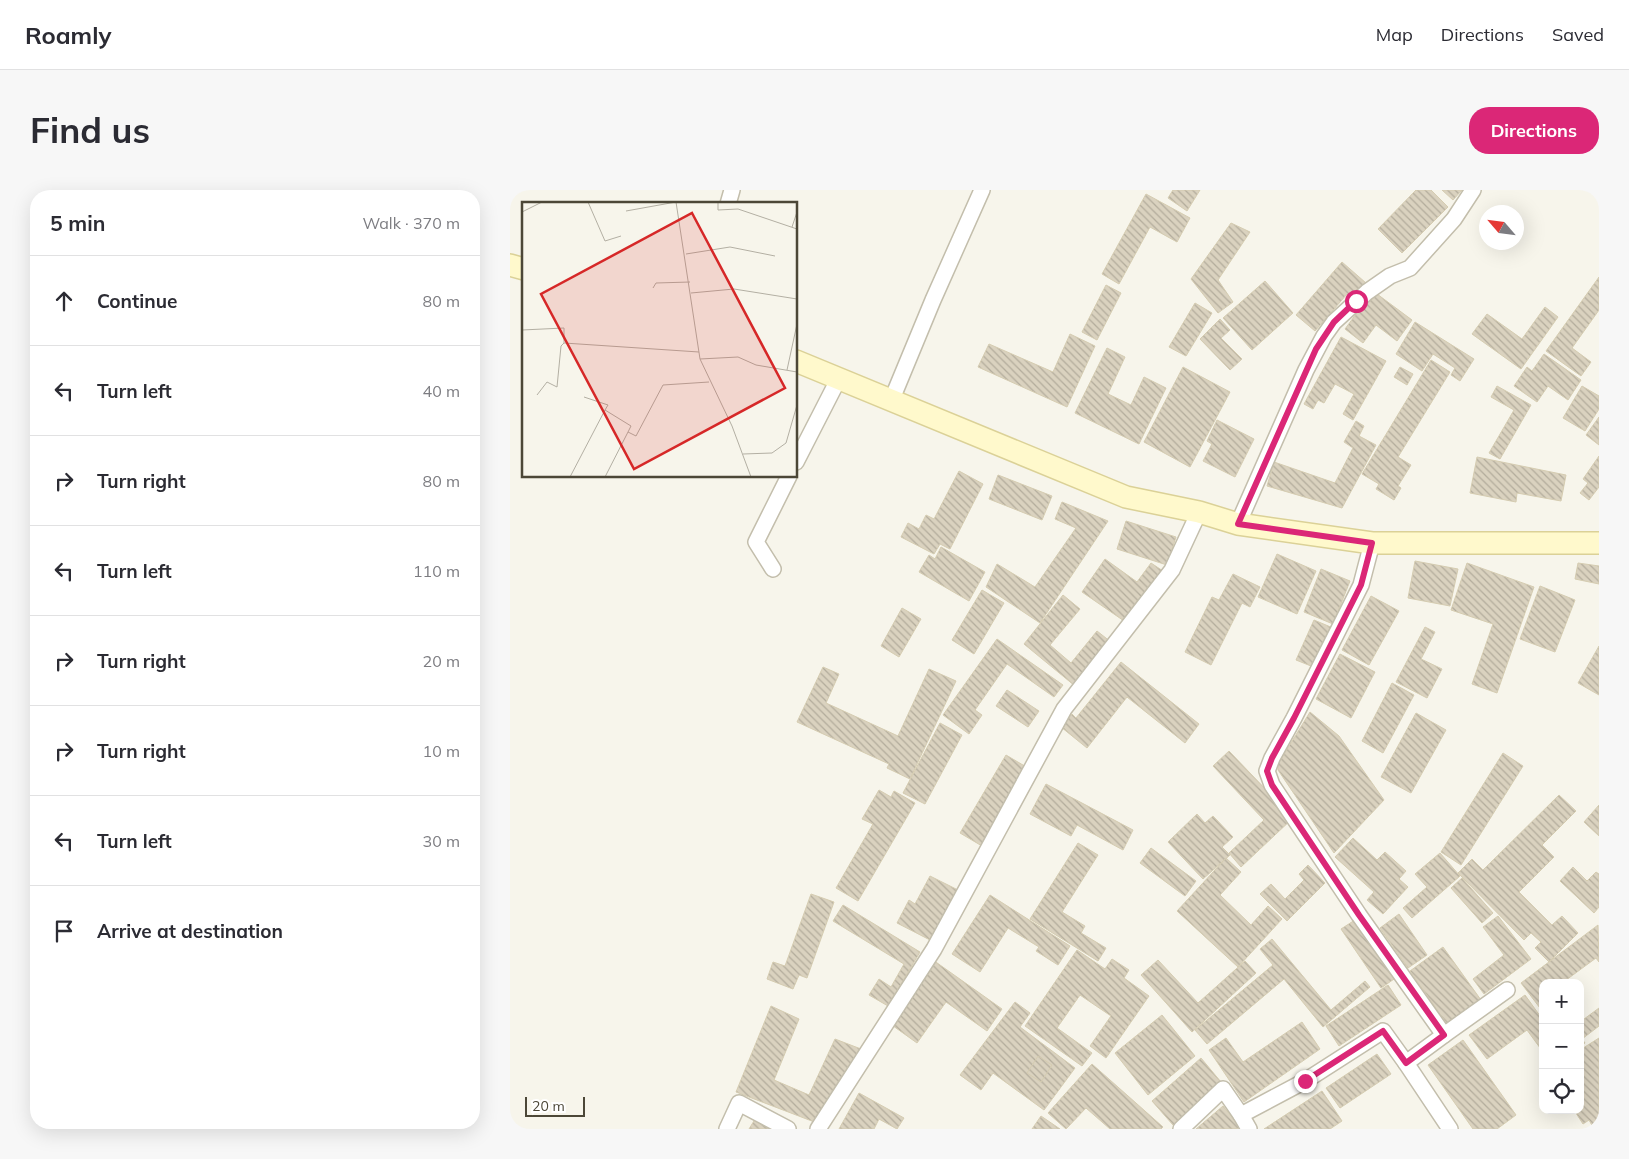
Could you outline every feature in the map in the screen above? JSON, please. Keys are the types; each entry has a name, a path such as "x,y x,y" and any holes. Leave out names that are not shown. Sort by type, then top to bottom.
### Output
{"main road":[{"path":"510,265 522,269"},
{"path":"798,362 1126,497 1199,512 1238,524 1372,543 1599,543"}],"street":[{"path":"892,399 932,300 982,190"},
{"path":"1238,524 1306,370 1324,336 1334,322 1367,292 1390,276 1410,268 1454,219 1473,190"},
{"path":"798,458 839,378"},
{"path":"773,570 756,542 788,478"},
{"path":"818,1129 934,949 1064,709 1172,570 1199,512"},
{"path":"1372,543 1361,585 1267,771 1272,785 1359,915 1444,1035"},
{"path":"1406,1063 1507,990"},
{"path":"1241,1115 1305,1081 1383,1031 1450,1129"},
{"path":"1181,1129 1223,1089 1249,1129"},
{"path":"726,1129 739,1103 788,1129"}],"building":[{"path":"1173,190 1200,190 1187,211 1168,198"},
{"path":"1416,190 1431,190 1448,207 1402,253 1378,229"},
{"path":"1442,190 1462,190 1453,200"},
{"path":"1146,194 1190,218 1177,242 1150,227 1119,284 1102,274"},
{"path":"1231,223 1250,232 1218,280 1233,302 1218,313 1191,279"},
{"path":"1342,262 1366,283 1353,299 1347,294 1315,331 1296,315"},
{"path":"1599,277 1599,310 1572,348 1591,362 1581,376 1546,351"},
{"path":"1265,281 1293,313 1252,350 1223,318"},
{"path":"1106,285 1121,293 1097,340 1082,332"},
{"path":"1373,291 1412,320 1397,341 1376,325 1363,343 1345,329"},
{"path":"1195,303 1212,313 1186,356 1169,347"},
{"path":"1545,307 1558,317 1521,369 1472,334 1487,314 1522,339"},
{"path":"1220,319 1230,330 1221,338 1242,359 1230,370 1200,339"},
{"path":"1415,322 1474,359 1460,381 1451,375 1455,368 1433,354 1422,371 1396,354"},
{"path":"1070,334 1095,346 1067,407 978,367 989,344 1053,372"},
{"path":"1341,337 1386,361 1353,420 1343,414 1354,394 1335,384 1324,403 1318,400 1313,409 1304,404"},
{"path":"1107,348 1125,357 1108,394 1131,405 1144,377 1166,388 1139,444 1075,413"},
{"path":"1544,354 1581,380 1568,400 1548,386 1537,402 1514,386 1527,367 1532,371"},
{"path":"1431,360 1450,372 1398,457 1411,465 1398,486 1401,488 1394,500 1376,489 1379,484 1362,474"},
{"path":"1183,367 1230,392 1190,467 1144,442"},
{"path":"1400,367 1413,374 1407,385 1394,377"},
{"path":"1497,386 1531,405 1500,459 1489,453 1514,410 1491,397"},
{"path":"1582,386 1599,396 1599,409 1585,431 1563,418"},
{"path":"1599,417 1599,445 1586,435"},
{"path":"1217,420 1254,439 1235,477 1203,461 1212,444 1207,441"},
{"path":"1356,421 1364,426 1359,436 1376,445 1342,508 1267,486 1274,462 1335,483 1353,448 1344,442"},
{"path":"1599,456 1599,487 1589,500 1580,493 1588,483 1583,479"},
{"path":"1477,457 1566,475 1561,501 1517,493 1516,502 1470,493"},
{"path":"959,471 983,484 950,549 940,544 934,554 901,537 908,523 919,529 926,515 934,519"},
{"path":"998,475 1052,496 1042,520 989,499"},
{"path":"1062,502 1108,521 1040,623 986,587 997,564 1035,587 1076,528 1055,519"},
{"path":"1126,521 1176,537 1167,565 1117,549"},
{"path":"941,547 985,572 969,601 919,572 929,555 935,559"},
{"path":"1277,554 1316,571 1297,614 1258,597"},
{"path":"1105,559 1137,582 1151,563 1163,571 1127,623 1082,592"},
{"path":"1415,561 1458,569 1450,606 1408,598"},
{"path":"1467,563 1534,587 1497,693 1472,684 1493,624 1451,610"},
{"path":"1578,563 1599,566 1599,584 1575,579"},
{"path":"1321,569 1350,581 1333,624 1304,612"},
{"path":"1233,574 1260,587 1250,607 1242,603 1211,665 1185,652 1212,597 1219,600"},
{"path":"1540,586 1575,600 1555,652 1520,639"},
{"path":"982,590 1004,603 974,654 952,640"},
{"path":"1063,595 1080,609 1050,645 1071,663 1097,631 1111,642 1075,686 1024,644"},
{"path":"1371,596 1399,611 1369,665 1342,650"},
{"path":"902,608 921,619 899,657 881,646"},
{"path":"1314,620 1333,628 1316,668 1296,660"},
{"path":"1425,627 1435,632 1421,659 1442,669 1427,698 1396,682"},
{"path":"997,639 1063,685 1054,697 1007,664 975,710 982,715 969,734 943,715"},
{"path":"1599,646 1599,695 1578,683"},
{"path":"1340,654 1375,672 1351,718 1316,699"},
{"path":"1121,662 1199,724 1185,743 1127,697 1087,748 1061,727 1072,714 1076,718"},
{"path":"823,667 839,674 826,703 898,736 929,669 956,681 910,779 887,768 889,764 797,722"},
{"path":"1392,683 1414,695 1383,753 1362,741"},
{"path":"1007,690 1039,711 1028,727 996,706"},
{"path":"1310,712 1339,736 1384,800 1334,853 1278,770 1278,764"},
{"path":"1416,713 1446,730 1411,793 1381,777"},
{"path":"940,723 962,735 925,804 903,793"},
{"path":"1229,751 1293,818 1241,867 1229,853 1264,820 1213,766"},
{"path":"1503,753 1523,766 1461,865 1441,852"},
{"path":"1006,755 1028,768 982,846 960,833"},
{"path":"1046,784 1133,830 1123,850 1077,825 1071,836 1030,814"},
{"path":"879,790 891,797 894,791 915,803 858,901 836,888 873,824 862,819"},
{"path":"1559,795 1576,811 1542,845 1554,857 1519,892 1552,925 1562,916 1578,933 1549,962 1535,948 1541,942 1531,933 1524,940 1458,873 1472,859 1483,870"},
{"path":"1599,805 1599,836 1584,822"},
{"path":"1197,814 1205,823 1213,816 1233,837 1222,847 1230,855 1203,879 1168,842"},
{"path":"1353,838 1377,860 1385,852 1406,871 1399,879 1408,887 1383,914 1367,900 1374,892 1335,857"},
{"path":"1078,843 1098,855 1062,912 1085,926 1081,933 1106,948 1098,961 1030,919"},
{"path":"1151,848 1196,881 1185,896 1140,863"},
{"path":"1440,853 1460,876 1412,918 1403,908 1427,887 1415,874"},
{"path":"1226,858 1241,872 1220,895 1251,925 1268,906 1282,919 1238,967 1177,911"},
{"path":"1308,865 1325,883 1287,921 1260,894 1271,884 1285,899 1304,880 1299,874"},
{"path":"1573,867 1587,881 1596,872 1599,874 1599,907 1594,913 1560,881"},
{"path":"930,876 958,890 932,941 897,923 909,900 915,904"},
{"path":"1462,878 1493,913 1482,923 1451,888"},
{"path":"811,894 834,902 807,978 799,975 793,989 767,979 773,962 785,966"},
{"path":"990,895 1070,946 1058,965 1036,951 1039,947 1008,928 980,972 952,954"},
{"path":"843,905 920,952 888,1006 869,995 879,979 891,987 904,964 833,921"},
{"path":"1399,914 1427,955 1408,968 1380,928"},
{"path":"1498,916 1531,959 1484,994 1473,979 1504,955 1483,927"},
{"path":"1358,918 1397,977 1381,988 1341,929"},
{"path":"1598,925 1599,962 1596,958 1567,979 1539,979 1539,1007 1521,983"},
{"path":"1272,939 1331,1010 1365,981 1370,987 1323,1027 1284,979 1207,1044 1195,1030 1273,965 1260,949"},
{"path":"1443,947 1481,1000 1447,1024 1410,971"},
{"path":"1077,950 1105,969 1112,959 1129,970 1124,978 1149,996 1106,1058 1090,1046 1111,1016 1080,995 1057,1028 1092,1053 1082,1066 1025,1026"},
{"path":"933,960 1002,1009 987,1031 946,1002 917,1043 889,1023"},
{"path":"1158,960 1198,1003 1245,961 1256,973 1192,1032 1141,975"},
{"path":"1388,985 1401,1005 1339,1046 1326,1026"},
{"path":"1525,995 1539,1014 1539,1046 1527,1030 1487,1059 1469,1035"},
{"path":"1015,1002 1030,1013 1020,1027 1075,1068 1044,1110 993,1073 981,1090 960,1075"},
{"path":"771,1006 799,1019 774,1080 809,1095 835,1039 861,1049 817,1123 736,1092"},
{"path":"1599,1008 1599,1026 1584,1037 1584,1019"},
{"path":"1162,1015 1195,1056 1148,1095 1115,1053"},
{"path":"1302,1022 1320,1049 1244,1102 1209,1050 1226,1038 1243,1062"},
{"path":"1599,1038 1599,1129 1594,1129 1589,1120 1583,1124 1577,1114 1584,1114 1584,1047"},
{"path":"1463,1040 1516,1115 1497,1129 1473,1129 1428,1065"},
{"path":"1377,1054 1391,1074 1340,1108 1326,1088"},
{"path":"1038,1056 1052,1065 1041,1082 1027,1073"},
{"path":"1201,1058 1221,1082 1173,1125 1152,1101"},
{"path":"1092,1064 1163,1127 1161,1129 1110,1129 1086,1108 1066,1129 1048,1113"},
{"path":"1322,1091 1342,1121 1330,1129 1264,1129"},
{"path":"859,1093 904,1118 897,1129 879,1119 874,1129 839,1129"},
{"path":"1223,1106 1240,1127 1237,1129 1196,1129"},
{"path":"757,1116 777,1129 749,1129"},
{"path":"1041,1116 1060,1129 1032,1129"}],"route":[{"path":"1305,1081 1383,1031 1406,1063 1444,1035 1359,915 1292,812 1272,785 1267,771 1361,585 1372,543 1238,524 1316,349 1334,322 1356,301"}]}
